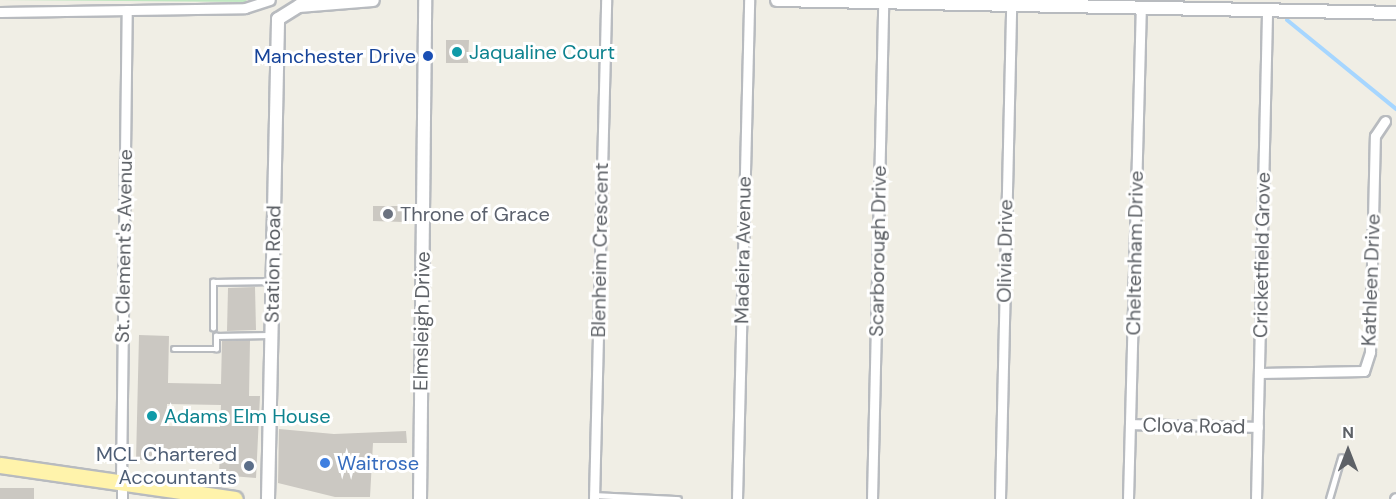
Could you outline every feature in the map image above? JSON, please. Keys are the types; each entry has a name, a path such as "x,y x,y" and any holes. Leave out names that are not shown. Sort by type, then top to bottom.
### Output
{"main road":[{"path":"0,465 235,499"}],"street":[{"path":"0,12 245,8 270,0"},
{"name":"Station Road","path":"268,499 276,29 290,8 373,0"},
{"name":"Elmsleigh Drive","path":"420,499 425,0"},
{"name":"Blenheim Crescent","path":"595,497 606,0"},
{"name":"Madeira Avenue","path":"737,499 749,0"},
{"path":"777,0 883,4 910,1 1050,2 1141,7 1207,4 1267,10 1306,6 1396,13"},
{"name":"Olivia Drive","path":"1000,499 1011,3"},
{"name":"Scarborough Drive","path":"872,499 883,4"},
{"name":"Cheltenham Drive","path":"1128,499 1141,7"},
{"name":"St. Clement's Avenue","path":"122,499 127,10"},
{"name":"Cricketfield Grove","path":"1257,499 1267,10"},
{"name":"Kathleen Drive","path":"1260,373 1364,371 1370,352 1375,136 1385,121"},
{"name":"Clova Road","path":"1130,424 1258,427"}],"lane":[{"path":"213,328 213,282 273,281"},
{"path":"174,349 216,349 216,336 272,335"},
{"path":"1329,499 1341,458"},
{"path":"595,497 678,499"}],"green space":[{"path":"0,0 247,0 245,2"}],"building":[{"name":"Jaqualine Court","path":"446,40 469,40 468,63 446,63"},
{"name":"Throne of Grace","path":"373,206 403,206 403,222 373,221"},
{"path":"255,287 256,330 227,331 228,288"},
{"name":"Adams Elm House","path":"139,335 169,336 168,383 221,384 222,340 250,340 249,396 260,396 256,478 219,475 220,450 166,449 166,460 136,460","holes":["167,404 221,405 220,427 166,426"]},
{"name":"Waitrose","path":"279,429 334,434 406,431 407,443 373,443 370,497 335,497 278,483"},
{"path":"0,488 34,488 34,499 0,499"}],"waterway":[{"path":"1287,20 1396,109"}],"place":[{"name":"Jaqualine Court","path":"457,52"},
{"name":"Manchester Drive","path":"428,56"},
{"name":"Throne of Grace","path":"388,214"},
{"name":"Adams Elm House","path":"152,416"},
{"name":"Waitrose","path":"325,463"},
{"name":"MCL Chartered Accountants","path":"249,466"}]}
